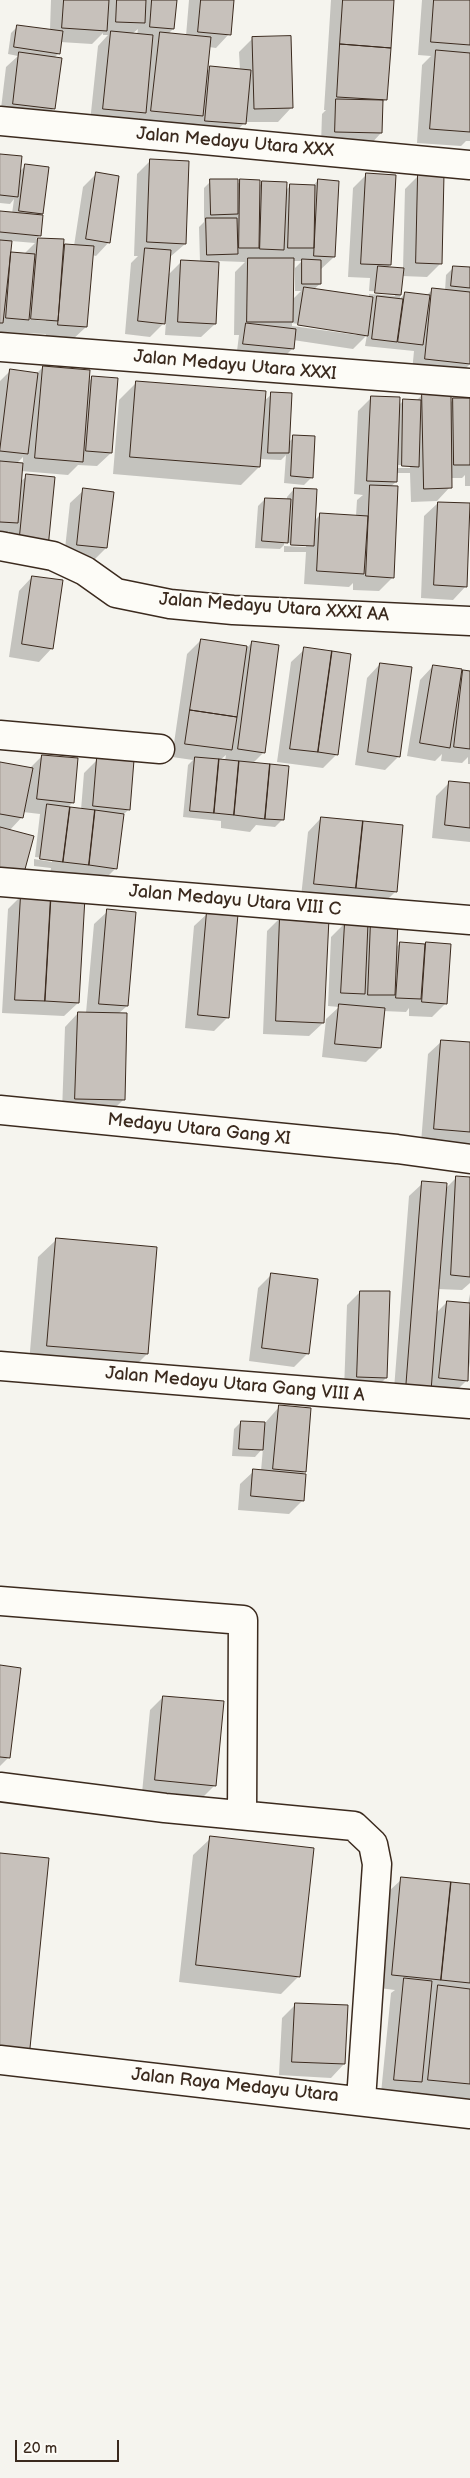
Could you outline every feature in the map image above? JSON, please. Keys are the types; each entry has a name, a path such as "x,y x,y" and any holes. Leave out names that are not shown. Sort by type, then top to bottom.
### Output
{"street":[{"name":"Jalan Medayu Utara XXX","path":"0,121 470,165"},
{"name":"Jalan Medayu Utara XXXI","path":"0,347 470,384"},
{"name":"Jalan Medayu Utara XXXI AA","path":"0,546 53,556 85,571 116,593 170,604 233,610 470,620"},
{"path":"0,735 160,749"},
{"name":"Jalan Medayu Utara VIII C","path":"0,882 470,920"},
{"name":"Medayu Utara Gang XI","path":"0,1110 397,1149 470,1159"},
{"name":"Jalan Medayu Utara Gang VIII A","path":"0,1366 470,1404"},
{"path":"0,1601 243,1620 242,1815"},
{"path":"0,1787 354,1826 373,1844 377,1864 361,2100"},
{"name":"Jalan Raya Medayu Utara","path":"0,2060 470,2114"}],"building":[{"path":"64,0 109,0 107,31 62,28"},
{"path":"117,0 146,0 145,23 116,22"},
{"path":"152,0 177,0 174,29 150,27"},
{"path":"201,0 234,0 231,35 198,32"},
{"path":"343,0 394,0 391,48 340,44"},
{"path":"434,0 470,0 470,45 431,42"},
{"path":"17,25 63,31 60,54 14,47"},
{"path":"111,31 153,35 146,113 103,109"},
{"path":"160,32 211,37 203,116 151,111"},
{"path":"291,36 293,108 254,109 252,37"},
{"path":"340,44 391,48 387,100 337,97"},
{"path":"436,50 470,53 470,132 430,129"},
{"path":"19,52 62,58 55,109 13,104"},
{"path":"210,66 251,70 246,124 205,121"},
{"path":"336,99 383,100 382,133 335,132"},
{"path":"0,154 22,156 18,197 0,195"},
{"path":"150,159 189,161 186,244 147,242"},
{"path":"25,164 49,167 43,214 19,211"},
{"path":"96,172 119,176 110,243 86,239"},
{"path":"366,173 396,175 391,265 361,264"},
{"path":"418,174 444,174 442,264 416,263"},
{"path":"210,179 238,179 238,214 211,215"},
{"path":"240,179 260,180 259,248 239,248"},
{"path":"318,179 339,181 335,257 314,256"},
{"path":"262,181 287,182 284,250 260,249"},
{"path":"290,184 315,185 314,248 288,248"},
{"path":"0,211 43,215 41,236 0,232"},
{"path":"206,218 237,218 238,254 207,255"},
{"path":"38,238 64,239 58,321 31,319"},
{"path":"0,240 12,241 3,323 0,323"},
{"path":"65,244 94,246 87,327 58,325"},
{"path":"145,248 171,250 165,324 138,321"},
{"path":"11,252 35,254 29,320 6,318"},
{"path":"248,258 294,258 293,322 247,322"},
{"path":"302,259 321,260 321,284 302,284"},
{"path":"181,260 219,262 216,324 178,322"},
{"path":"378,266 404,268 401,295 375,293"},
{"path":"453,266 470,267 470,288 451,286"},
{"path":"304,287 373,297 368,336 298,325"},
{"path":"432,288 470,292 470,364 425,359"},
{"path":"405,292 430,295 423,345 398,342"},
{"path":"377,296 403,299 397,342 372,339"},
{"path":"246,323 296,329 294,349 243,344"},
{"path":"43,366 90,370 83,462 35,458"},
{"path":"10,369 38,373 28,454 0,451"},
{"path":"92,376 118,378 112,453 86,451"},
{"path":"136,381 266,391 260,467 130,457"},
{"path":"271,392 292,393 289,453 268,453"},
{"path":"422,393 451,393 452,488 424,489"},
{"path":"371,396 400,397 397,482 367,481"},
{"path":"453,398 470,398 470,465 454,465"},
{"path":"403,399 421,400 419,467 402,466"},
{"path":"293,435 315,436 313,478 291,476"},
{"path":"0,461 23,463 18,523 0,522"},
{"path":"26,474 55,477 48,548 19,545"},
{"path":"370,485 398,486 394,578 366,576"},
{"path":"83,488 114,492 107,548 77,545"},
{"path":"294,488 317,489 314,546 291,545"},
{"path":"265,498 291,499 288,543 262,541"},
{"path":"438,502 470,503 467,587 434,585"},
{"path":"320,513 368,516 364,574 317,571"},
{"path":"32,576 63,580 53,649 22,644"},
{"path":"201,639 247,646 237,717 190,710"},
{"path":"252,641 279,645 265,753 238,749"},
{"path":"304,647 332,651 318,752 290,749"},
{"path":"332,651 351,654 338,755 318,752"},
{"path":"380,663 412,667 400,757 368,752"},
{"path":"433,665 462,669 450,748 420,743"},
{"path":"463,670 470,671 470,749 454,747"},
{"path":"190,710 237,717 232,750 185,744"},
{"path":"42,755 78,758 74,803 37,799"},
{"path":"195,757 219,759 214,813 190,811"},
{"path":"97,758 134,760 130,810 93,806"},
{"path":"219,759 239,761 234,815 214,813"},
{"path":"239,761 270,764 265,819 234,815"},
{"path":"0,762 33,768 23,818 0,814"},
{"path":"270,764 289,766 284,820 265,819"},
{"path":"449,781 470,783 470,828 445,825"},
{"path":"47,804 70,807 63,862 40,859"},
{"path":"70,807 95,810 89,865 63,862"},
{"path":"95,810 124,814 117,869 89,865"},
{"path":"321,817 363,821 356,888 314,884"},
{"path":"363,821 403,825 397,892 356,888"},
{"path":"0,827 34,836 21,884 0,878"},
{"path":"21,894 51,896 45,1001 15,1000"},
{"path":"51,896 85,897 79,1003 45,1001"},
{"path":"107,909 136,912 128,1006 99,1004"},
{"path":"207,911 238,914 229,1018 198,1015"},
{"path":"280,916 329,918 324,1023 276,1021"},
{"path":"371,919 398,921 395,995 368,995"},
{"path":"345,922 368,923 365,994 341,993"},
{"path":"400,942 425,944 421,999 396,998"},
{"path":"426,942 451,944 447,1004 422,1002"},
{"path":"339,1004 385,1008 381,1048 335,1044"},
{"path":"78,1012 127,1013 125,1100 75,1099"},
{"path":"441,1040 470,1042 470,1132 434,1129"},
{"path":"456,1176 470,1177 470,1277 451,1275"},
{"path":"422,1181 447,1183 431,1391 406,1389"},
{"path":"56,1238 157,1247 148,1354 47,1346"},
{"path":"271,1273 318,1279 309,1354 262,1348"},
{"path":"360,1291 390,1291 387,1378 357,1377"},
{"path":"447,1301 470,1303 468,1381 439,1378"},
{"path":"279,1405 311,1408 306,1472 273,1469"},
{"path":"241,1421 265,1422 263,1450 239,1449"},
{"path":"253,1469 306,1474 304,1501 251,1496"},
{"path":"0,1665 21,1668 10,1758 0,1757"},
{"path":"163,1696 224,1701 216,1786 155,1780"},
{"path":"210,1836 314,1848 300,1977 196,1965"},
{"path":"0,1853 49,1858 29,2058 0,2055"},
{"path":"401,1877 451,1882 441,1980 392,1975"},
{"path":"451,1882 470,1884 470,1983 441,1980"},
{"path":"404,1978 432,1981 422,2082 394,2080"},
{"path":"438,1985 470,1989 470,2084 428,2080"},
{"path":"295,2003 348,2005 345,2064 292,2062"}]}
